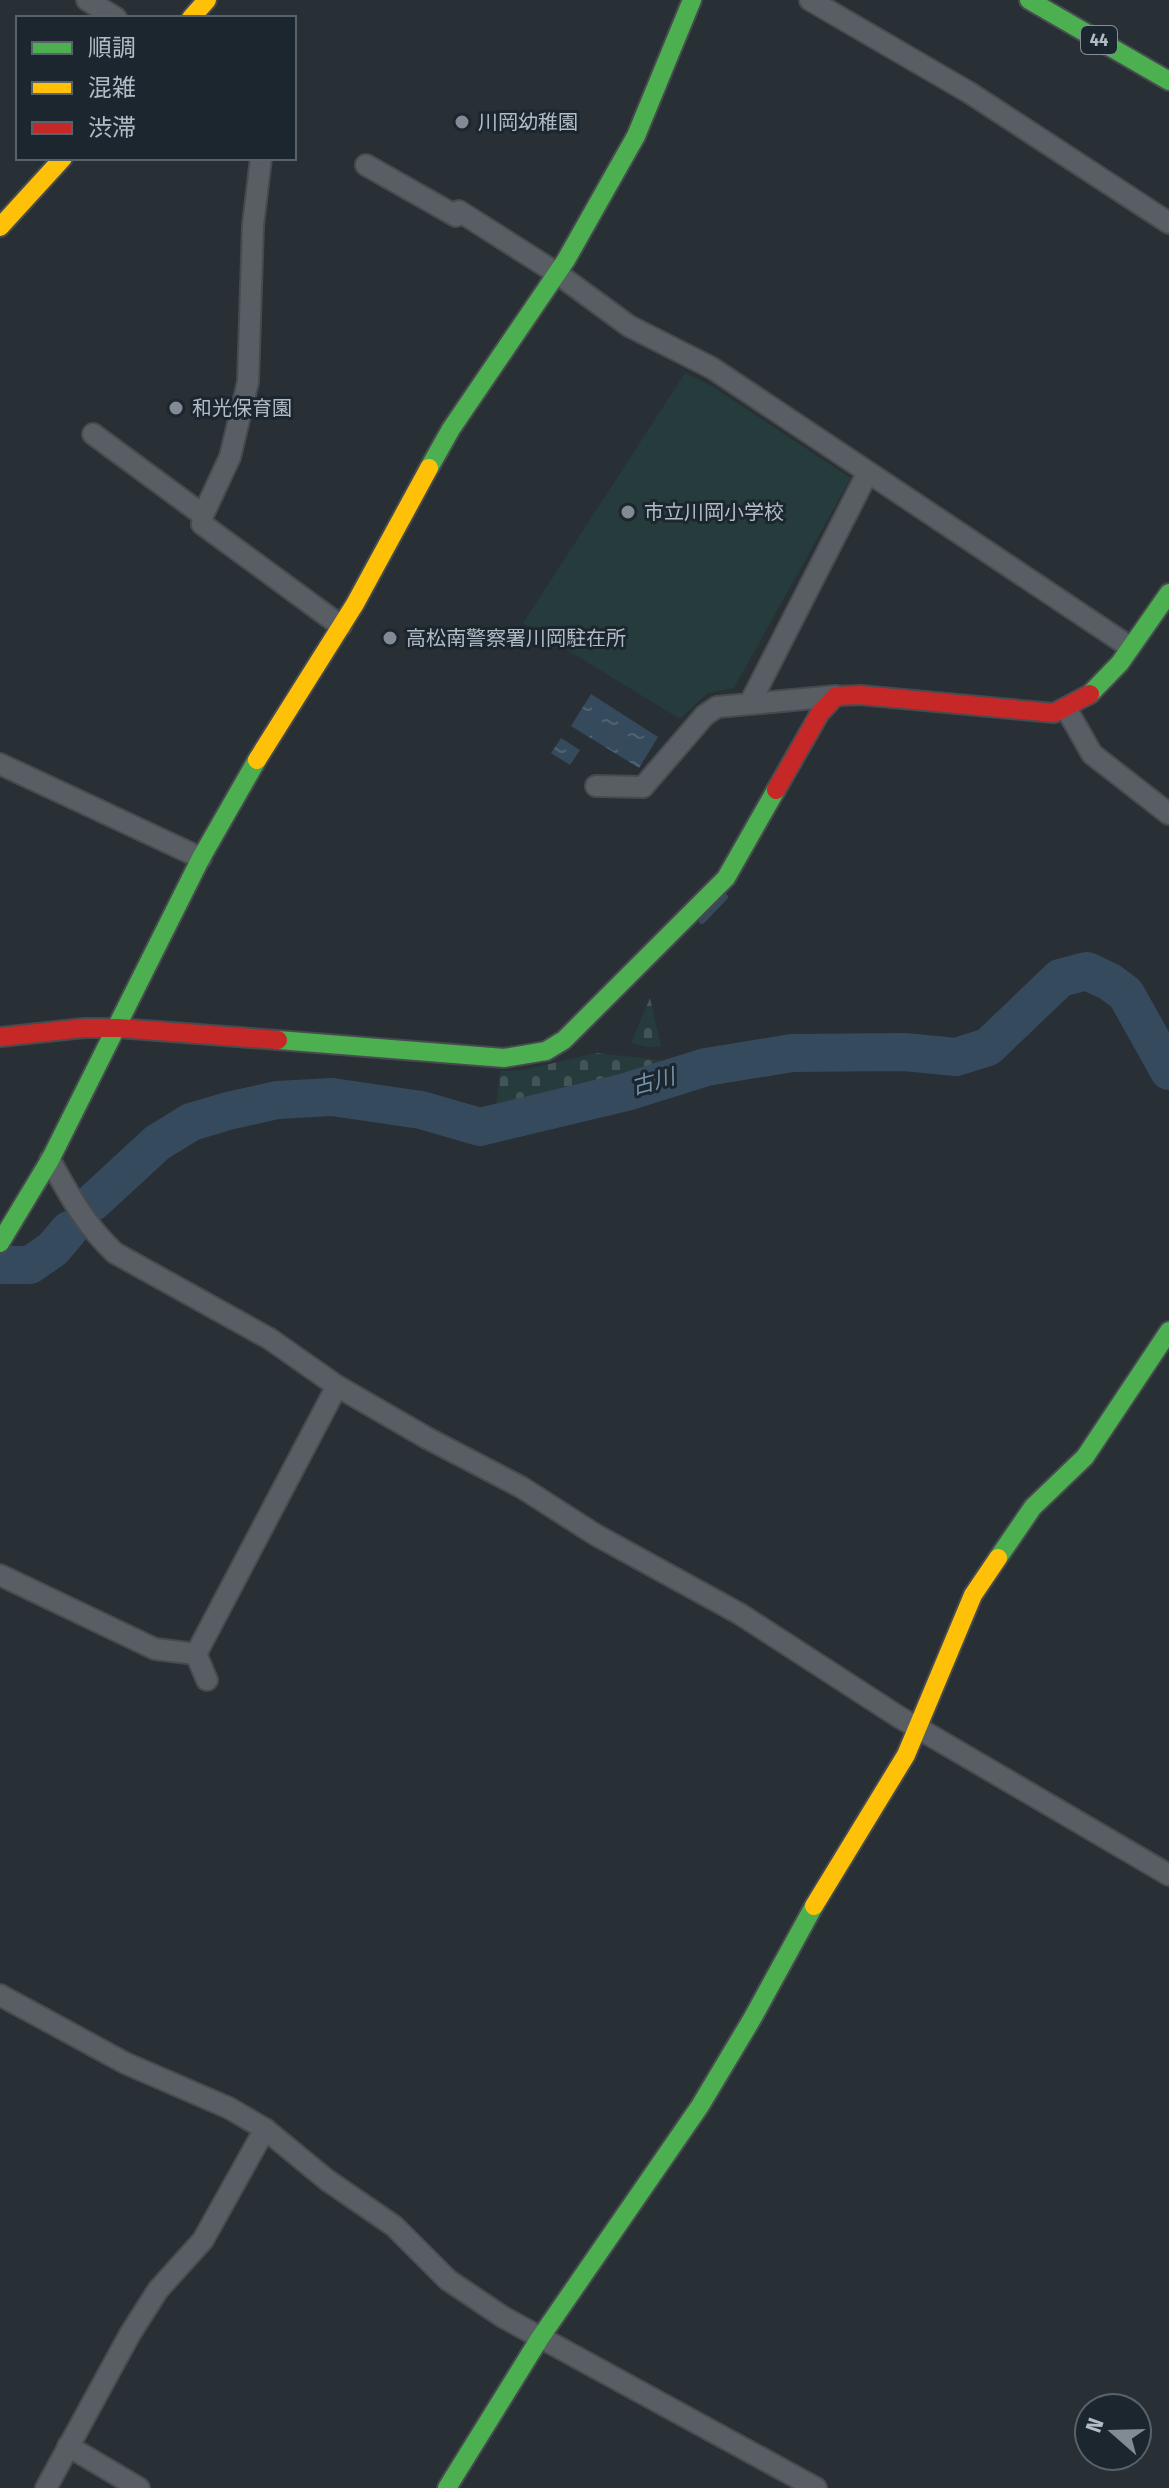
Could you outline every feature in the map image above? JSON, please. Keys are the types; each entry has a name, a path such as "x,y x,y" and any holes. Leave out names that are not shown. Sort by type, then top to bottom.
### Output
{"street":[{"path":"87,0 113,16"},
{"path":"193,16 207,0"},
{"path":"0,1243 50,1160 201,858 244,781 341,626 451,429 558,274 636,136 692,0"},
{"path":"810,0 970,93 1169,223"},
{"name":"44","path":"1029,0 1169,81"},
{"path":"1,224 61,160"},
{"path":"261,160 253,225 248,382 230,457 203,515 202,524 341,626"},
{"path":"366,165 456,216 459,211 558,274 629,326 712,368 1130,647"},
{"path":"93,434 203,515"},
{"path":"750,703 867,474"},
{"path":"596,786 643,787 705,715 717,707 860,695 1054,713 1067,710 1096,690 1169,593"},
{"path":"0,1037 84,1028 118,1028 504,1058 546,1051 575,1029 726,878 820,713 836,696"},
{"path":"1067,710 1092,754 1169,814"},
{"path":"0,764 201,858"},
{"path":"50,1160 81,1215 115,1253 270,1339 337,1386 427,1438 521,1487 596,1535 740,1614 919,1729 1169,1875"},
{"path":"447,2488 540,2338 700,2106 752,2019 820,1894 919,1729 973,1595 1033,1507 1085,1457 1169,1331"},
{"path":"196,1654 337,1386"},
{"path":"0,1575 155,1649 196,1654"},
{"path":"196,1654 207,1680"},
{"path":"0,1995 125,2063 229,2108 265,2129 327,2180 394,2226 448,2280 503,2317 816,2488"},
{"path":"46,2488 137,2323 158,2290 203,2240 265,2129"},
{"path":"68,2446 139,2488"}],"green space":[{"path":"685,373 710,385 851,478 734,688 708,693 680,719 523,623"},
{"path":"650,998 661,1046 631,1043"},
{"path":"596,1053 661,1060 659,1071 499,1116 485,1113 496,1106 500,1071 524,1070"}],"water":[{"path":"591,694 658,737 639,768 571,726"},
{"path":"561,738 580,750 570,765 551,753"}],"waterway":[{"path":"702,921 725,897"},
{"name":"古川","path":"93,1202 157,1143 191,1122 228,1111 277,1100 332,1097 421,1110 480,1127 626,1092 706,1067 792,1053 904,1052 956,1057 988,1047 1060,978 1087,971 1126,994 1169,1071"},
{"name":"古川","path":"3,1265 30,1265 53,1249 69,1230"}],"traffic: fast":[{"path":"429,468 451,429 566,260 636,136 692,0"},
{"path":"1029,0 1169,81"},
{"path":"1090,694 1120,663 1169,593"},
{"path":"0,1243 50,1160 201,858 257,760"},
{"path":"278,1040 504,1058 546,1051 564,1040 726,878 776,790"},
{"path":"998,1558 1033,1507 1085,1457 1169,1331"},
{"path":"447,2488 540,2338 700,2106 814,1906"}],"traffic: slow":[{"path":"193,16 207,0"},
{"path":"0,227 61,160"},
{"path":"257,760 355,604 429,468"},
{"path":"814,1906 906,1755 973,1595 998,1558"}],"traffic: jam":[{"path":"776,790 820,713 836,696 860,695 1054,713 1090,694"},
{"path":"0,1037 84,1028 118,1028 278,1040"}],"place":[{"name":"川岡幼稚園","path":"462,122"},
{"name":"和光保育園","path":"176,408"},
{"name":"市立川岡小学校","path":"628,512"},
{"name":"高松南警察署川岡駐在所","path":"390,638"}]}
